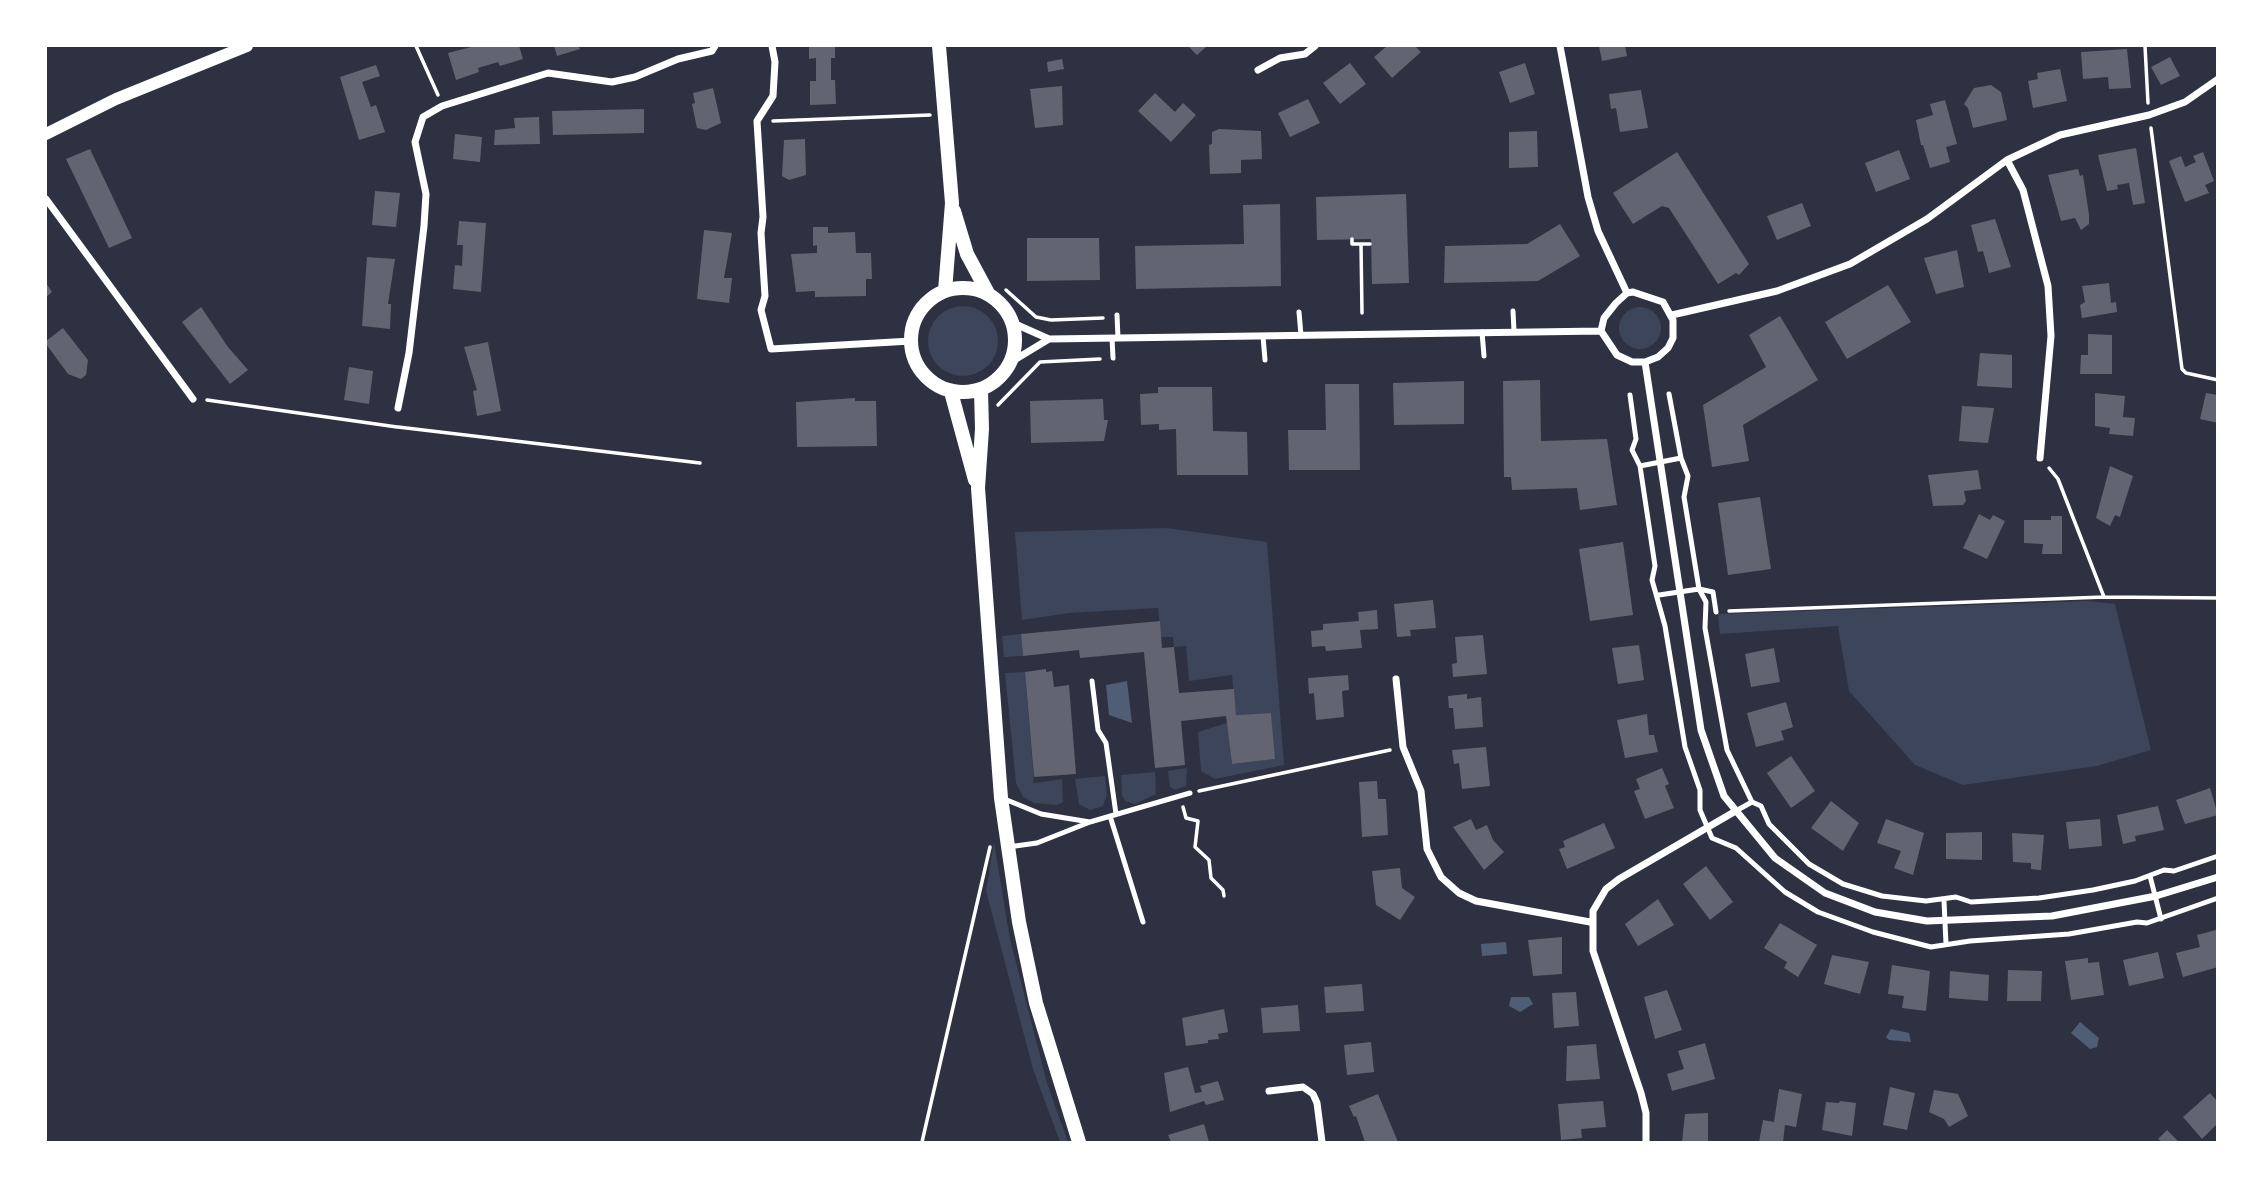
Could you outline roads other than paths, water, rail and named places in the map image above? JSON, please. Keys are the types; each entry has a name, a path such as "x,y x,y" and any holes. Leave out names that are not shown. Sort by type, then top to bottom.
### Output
{"main road":[{"path":"939,46 952,203 945,291"},
{"path":"952,203 967,254 989,295"},
{"path":"960,288 989,295 999,302 1013,323 1015,349 1011,362 1004,374 981,390 951,392 928,379 919,369 911,341 916,318 923,306 945,291 960,288"},
{"path":"981,390 982,429 978,488 1001,797 1019,922 1036,1003 1079,1143"},
{"path":"951,392 978,488"}],"street":[{"path":"46,134 116,99 247,46"},
{"path":"398,408 414,316 426,194 415,142 423,117 442,106 548,74 612,82 635,77 678,59 712,51 715,46"},
{"path":"772,46 775,62 773,96 757,121 764,217 761,233 765,296 761,310 771,349 911,341"},
{"path":"1258,70 1280,58 1305,54 1315,46"},
{"path":"1560,46 1588,197 1603,243 1627,293"},
{"path":"1672,315 1777,291 1850,264 1927,219 2007,160 2060,135 2149,114 2185,102 2217,79"},
{"path":"2007,160 2023,190 2048,286 2051,336 2040,458"},
{"path":"46,199 193,399"},
{"path":"1627,293 1652,296 1663,302 1672,315 1674,331 1670,344 1663,354 1645,362 1626,360 1617,355 1601,331 1604,318 1627,293"},
{"path":"1013,323 1049,339 1601,331"},
{"path":"1011,362 1049,339"},
{"path":"1645,362 1701,730 1715,776 1734,811 1775,858 1825,893 1875,912 1944,922 2052,916 2156,896 2217,877"},
{"path":"1396,679 1402,747 1421,791 1427,849 1434,866 1446,882 1464,896 1485,903 1590,922"},
{"path":"1646,1143 1646,1113 1641,1093 1593,951 1590,922 1599,899 1615,882 1734,811"},
{"path":"1269,1091 1303,1087 1313,1094 1317,1103 1322,1143"}],"lane":[{"path":"1513,311 1514,331"},
{"path":"1299,312 1301,335"},
{"path":"1113,358 1118,315"},
{"path":"1482,332 1484,356"},
{"path":"1263,336 1265,360"},
{"path":"1669,394 1681,458 1688,476 1684,497 1699,589 1706,601 1704,628 1727,750 1752,802 1761,806 1769,824 1809,864 1843,884 1882,896 1944,901 1956,897 1971,902 2039,898 2104,888 2217,856"},
{"path":"1629,395 1636,439 1632,450 1640,466 1655,566 1652,580 1659,595 1679,717 1687,755 1700,790 1700,810 1706,828 1719,843 1736,848 1785,892 1818,912 1873,932 1931,947 2042,937 2161,919 2217,898"},
{"path":"1640,466 1681,458"},
{"path":"1659,595 1699,589 1713,592 1716,612"},
{"path":"1092,681 1098,730 1106,743 1113,815 1122,864 1143,922"},
{"path":"1009,847 1037,843 1090,822 1190,793"},
{"path":"1001,797 1041,814 1090,822"},
{"path":"1734,811 1752,802"},
{"path":"2150,876 2161,919"},
{"path":"1944,901 1946,944"}]}
